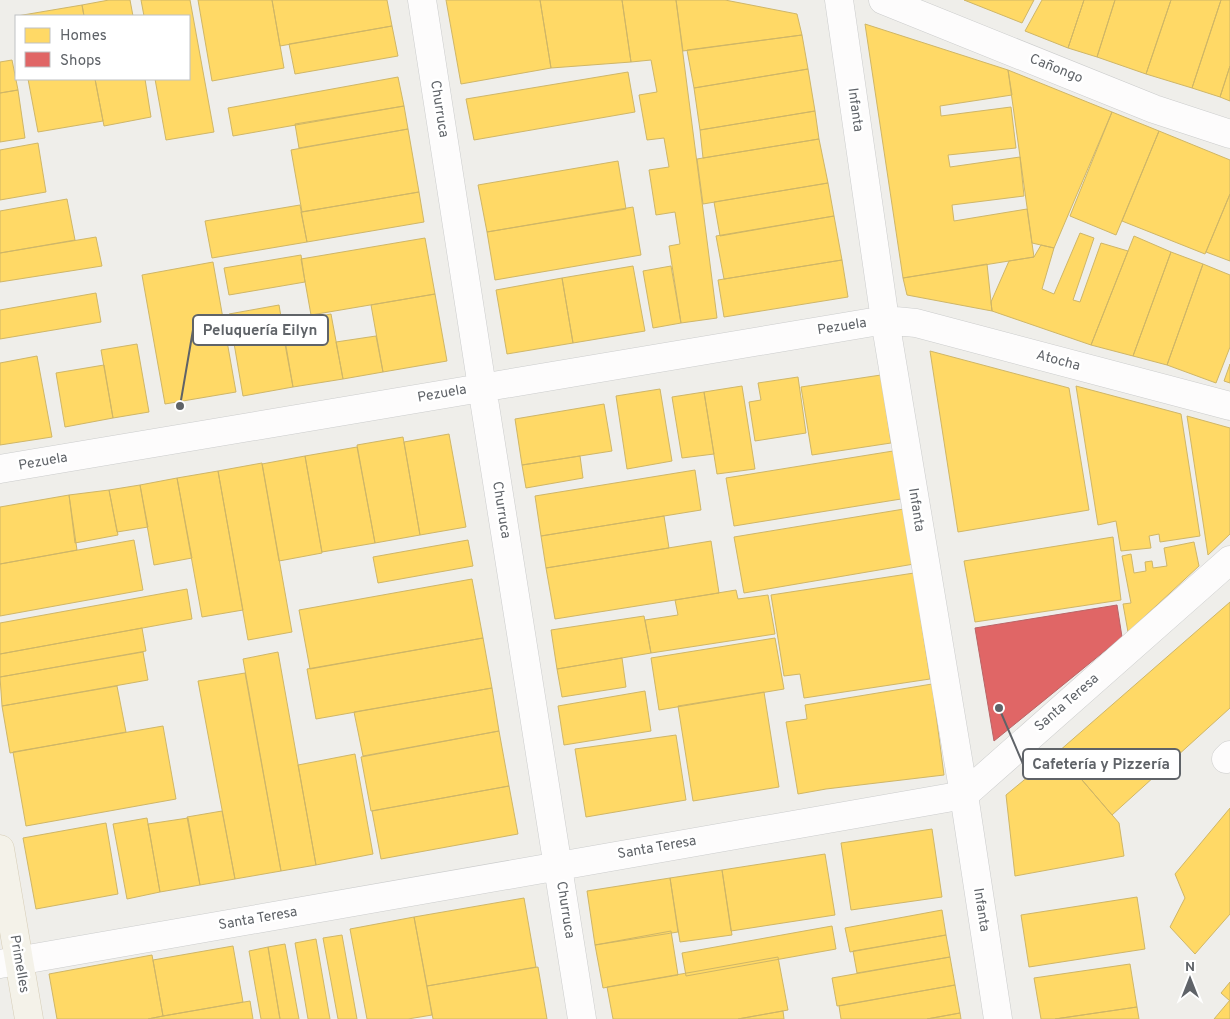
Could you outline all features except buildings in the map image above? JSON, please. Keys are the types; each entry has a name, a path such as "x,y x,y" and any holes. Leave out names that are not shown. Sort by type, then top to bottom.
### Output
{"main road":[{"name":"Primelles","path":"0,849 10,963 29,1019"}],"street":[{"name":"Churruca","path":"422,0 582,1019"},
{"name":"Cañongo","path":"883,0 1154,109 1230,134"},
{"name":"Infanta","path":"844,5 885,320 964,795 998,1019"},
{"name":"Pezuela","path":"0,469 885,320"},
{"name":"Atocha","path":"885,320 916,323 1230,406"},
{"name":"Santa Teresa","path":"10,963 964,795 1230,560"}],"place":[{"name":"Peluquería Eilyn","path":"180,406"},
{"name":"Cafetería y Pizzería","path":"999,708"}]}
